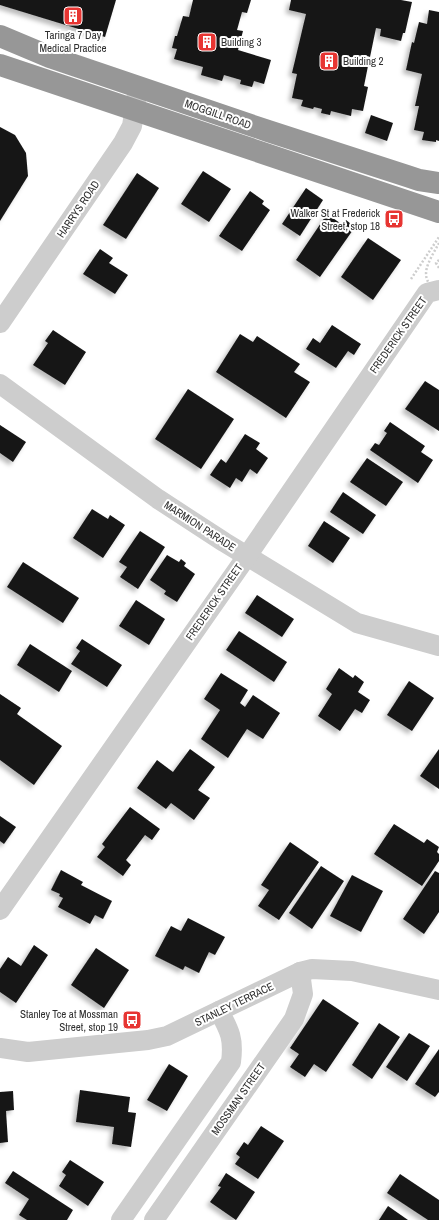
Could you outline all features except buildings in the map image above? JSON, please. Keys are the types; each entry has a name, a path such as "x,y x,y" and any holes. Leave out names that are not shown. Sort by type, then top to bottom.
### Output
{"highway":[{"name":"MOGGILL ROAD","path":"0,36 50,57 138,87 381,168 420,180 439,183"},
{"name":"MOGGILL ROAD","path":"0,65 439,212"}],"street":[{"name":"HARRYS ROAD","path":"0,323 124,143 132,126 138,87"},
{"name":"FREDERICK STREET","path":"0,910 247,556 435,292"},
{"name":"MARMION PARADE","path":"0,384 158,499 247,556 357,623 439,646"},
{"name":"STANLEY TERRACE","path":"0,1048 28,1052 148,1040 167,1036 300,972 312,969 352,971 439,990"},
{"name":"MOSSMAN STREET","path":"154,1220 294,1019 304,994 300,972"},
{"path":"121,1220 231,1062 233,1047 228,1029 219,1011"},
{"name":"STANLEY TERRACE","path":"0,1061 11,1060 28,1052"}],"path":[{"path":"411,279 439,237"},
{"path":"435,292 429,283 426,274 428,265 439,243"},
{"path":"439,260 436,263 439,268"}],"place":[{"name":"Taringa 7 Day Medical Practice","path":"73,16"},
{"name":"Building 3","path":"207,42"},
{"name":"Building 2","path":"329,61"},
{"name":"Walker St at Frederick Street, stop 18","path":"394,219"},
{"name":"Stanley Tce at Mossman Street, stop 19","path":"132,1020"}]}
